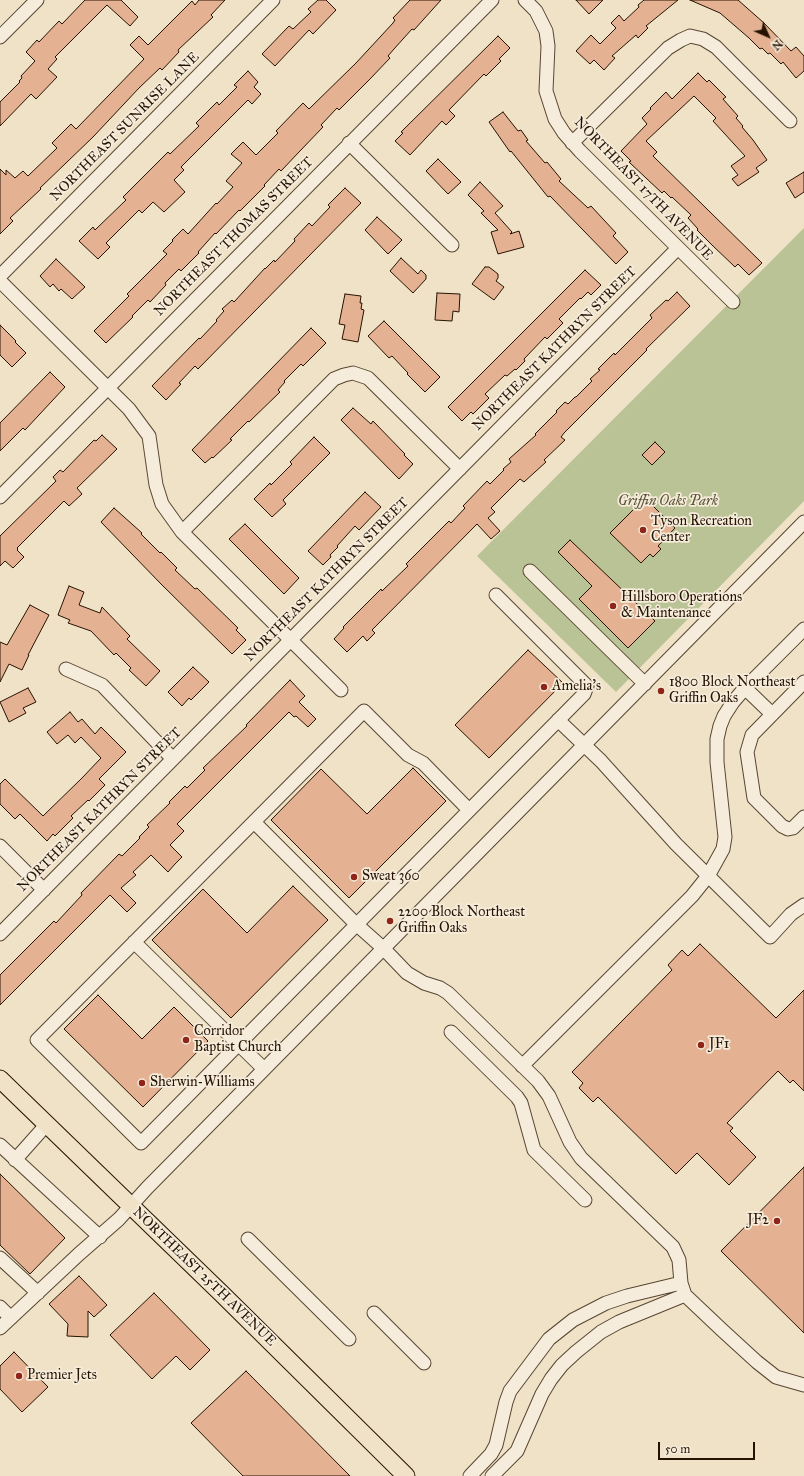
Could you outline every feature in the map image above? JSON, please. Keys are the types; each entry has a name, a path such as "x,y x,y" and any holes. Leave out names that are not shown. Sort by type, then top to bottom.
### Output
{"main road":[{"name":"NORTHEAST 25TH AVENUE","path":"0,1079 406,1476"}],"street":[{"path":"0,37 37,0"},
{"name":"NORTHEAST SUNRISE LANE","path":"0,276 273,0"},
{"name":"NORTHEAST THOMAS STREET","path":"0,496 492,0"},
{"name":"NORTHEAST 17TH AVENUE","path":"525,0 536,11 546,31 548,46 546,91 555,119 572,143 733,302"},
{"path":"572,143 668,48 690,36 703,39 716,47 790,121"},
{"path":"349,143 452,245"},
{"name":"NORTHEAST KATHRYN STREET","path":"0,934 678,248"},
{"path":"0,280 129,409 149,436 156,485 162,504 182,532 341,690"},
{"path":"182,532 334,379 344,375 353,373 368,378 460,468"},
{"path":"0,1328 79,1254 100,1238 264,1069 804,522"},
{"path":"530,571 645,684"},
{"path":"469,810 422,763 408,755 364,711 37,1040 141,1143 584,694 587,686 496,596"},
{"path":"522,1066 692,896 708,876 723,849 725,837 717,762 717,739 724,716 745,688 804,629"},
{"path":"66,669 102,685 173,759"},
{"path":"804,682 752,735 747,752 754,798 782,826 788,829 793,828 804,817"},
{"path":"745,688 772,714"},
{"path":"558,720 601,761 676,844 770,937 791,914 804,905"},
{"path":"254,822 407,973 424,983 448,992 544,1088 570,1142 582,1158 673,1247 679,1260 683,1288 722,1330 776,1377 804,1385"},
{"path":"0,846 44,890"},
{"path":"134,942 264,1069"},
{"path":"451,1032 517,1096 521,1102 534,1150 584,1200"},
{"path":"15,1160 47,1124"},
{"path":"0,1145 100,1238"},
{"path":"248,1239 349,1339"},
{"path":"0,1258 38,1293"},
{"path":"470,1476 491,1454 496,1445 510,1391 549,1339 573,1320 606,1303 627,1296 683,1288"},
{"path":"492,1476 517,1451 542,1394 562,1365 601,1332 683,1288"},
{"path":"0,1308 11,1318"},
{"path":"374,1313 424,1363"}],"green space":[{"name":"Griffin Oaks Park","path":"804,228 804,501 616,692 477,556"}],"building":[{"path":"85,0 121,0 138,17 130,26 107,5 55,57 57,59 48,69 57,77 36,99 31,94 0,126 0,102 20,82 19,81 22,78 21,76 35,61 26,52 37,40 39,42 59,21 62,24"},
{"path":"199,0 225,0 211,15 213,17 178,50 179,52 162,70 160,68 139,88 93,137 10,218 13,221 0,234 0,169 6,175 6,170 15,178 23,171 28,176 57,148 52,143 71,124 76,129 144,59 130,45 139,36 148,45 192,1 195,5"},
{"path":"318,0 326,0 336,10 313,34 309,30 275,66 262,54 289,26 293,29 311,12 308,9"},
{"path":"410,0 441,0 414,30 412,29 394,49 388,56 390,58 339,110 337,108 321,125 323,127 281,171 279,169 264,185 265,186 240,211 239,210 216,234 215,233 198,252 199,253 181,271 179,269 165,283 166,285 150,302 148,300 106,343 94,331 129,296 127,294 167,254 163,251 173,241 172,240 183,229 188,234 216,203 217,204 233,187 226,181 242,163 231,154 243,142 256,155 278,133 276,131 303,103 309,109 356,63 393,23 395,20 393,18"},
{"path":"576,0 603,0 589,14"},
{"path":"644,0 678,0 646,26 648,28 638,38 636,35 612,56 615,58 604,70 594,60 590,64 576,51 591,35 600,44 616,28 611,23 619,15 624,21 639,7 638,5"},
{"path":"690,0 738,0 764,23 791,51 796,47 804,56 804,71 796,78 783,62 781,64 770,53 768,54 762,48 760,49 720,13"},
{"path":"498,36 510,48 499,59 501,61 486,76 484,74 449,110 455,116 446,125 442,121 410,155 395,141 403,133 401,132"},
{"path":"248,71 258,82 254,87 261,94 252,104 248,100 181,167 184,170 174,180 185,192 164,212 153,202 142,213 139,210 106,243 110,247 98,259 79,241 93,227 95,230 126,200 123,197 168,152 170,154 199,126 196,123 217,102 219,105 237,87 234,85"},
{"path":"698,73 707,82 709,80 726,97 723,99 738,116 736,118 767,160 756,168 759,172 738,186 732,179 738,175 731,166 745,156 713,121 716,118 694,96 646,141 657,152 653,156 762,263 749,275 738,264 735,267 712,245 697,230 698,229 688,218 691,215 672,197 671,198 664,191 662,193 629,162 631,161 621,151 647,124 642,118 651,109 650,108 666,92 672,99"},
{"path":"503,112 518,131 521,130 528,140 526,141 545,163 547,162 561,179 559,181 588,208 591,206 616,233 613,236 628,252 616,264 550,196 548,197 511,151 510,152 489,122"},
{"path":"438,159 461,182 448,194 426,171"},
{"path":"804,172 804,192 795,198 786,183"},
{"path":"480,182 503,206 495,213 512,232 510,234 519,231 524,247 498,254 491,232 498,230 481,213 484,211 468,195"},
{"path":"345,188 361,203 198,369 195,366 166,400 152,386 217,321 216,320 224,311 222,309 232,300 234,302 265,268 274,260 275,262 295,241 294,239 309,223 312,226 330,207 328,205"},
{"path":"377,217 402,240 388,254 365,230"},
{"path":"401,258 418,274 421,270 426,275 426,279 413,293 390,271"},
{"path":"56,259 85,287 72,299 61,289 59,291 53,284 50,287 40,276"},
{"path":"485,267 489,267 498,274 496,281 504,287 494,300 472,284"},
{"path":"585,270 601,285 591,295 588,292 581,299 580,298 559,319 563,323 547,339 545,337 524,359 525,361 516,370 515,369 507,376 505,375 485,394 489,398 473,414 471,412 462,421 448,407"},
{"path":"677,292 690,306 564,433 561,437 565,440 544,460 546,462 524,482 520,479 491,508 495,512 488,518 500,531 491,539 477,524 372,630 375,633 367,641 363,636 347,652 334,639 344,628 343,627 381,589 382,591 408,566 406,564 449,521 451,523 465,508 463,506 487,481 490,484 504,470 503,469 511,462 509,459 536,435 535,434 565,402 568,404 576,397 592,381 590,379 600,370 598,369 614,353 615,355 652,318 650,315"},
{"path":"437,293 460,294 459,312 453,311 452,321 435,320"},
{"path":"345,294 361,296 361,309 364,310 358,342 342,339 345,325 339,324"},
{"path":"384,321 440,377 425,392 392,356 389,358 368,336"},
{"path":"0,325 26,353 12,367 0,355"},
{"path":"311,328 326,343 303,366 301,364 284,381 285,382 278,390 280,392 249,422 248,421 230,439 232,440 213,458 212,457 205,463 192,450"},
{"path":"50,372 65,387 25,430 23,428 0,451 0,423"},
{"path":"353,408 371,424 373,421 413,464 399,479 341,420"},
{"path":"102,435 117,449 77,488 82,494 69,506 64,501 17,548 17,550 24,557 13,568 5,561 0,566 0,536 56,481 53,477 60,470 63,472 94,440 96,441"},
{"path":"314,437 330,453 283,500 286,504 272,517 254,499 270,483 271,485 292,464 290,462"},
{"path":"655,442 665,452 652,465 642,455"},
{"path":"365,492 381,507 359,530 355,526 337,546 338,547 330,555 331,557 323,565 308,551"},
{"name":"Tyson Recreation Center","path":"644,497 675,528 658,546 661,549 653,557 650,554 641,563 610,533"},
{"path":"114,508 142,533 141,534 160,553 161,552 177,568 175,570 195,589 197,588 238,628 236,630 246,640 232,654 101,522"},
{"path":"245,524 299,578 284,594 229,539"},
{"name":"Hillsboro Operations & Maintenance","path":"570,540 655,621 628,648 579,599 592,586 558,552"},
{"path":"69,586 84,592 79,605 100,613 102,607 130,636 127,639 160,671 146,686 129,670 131,668 116,653 114,655 91,631 68,623 70,620 58,615"},
{"path":"30,605 49,615 28,655 22,670 9,664 0,682 0,642 7,645"},
{"path":"528,650 563,683 489,758 455,725"},
{"path":"193,667 209,682 191,700 189,698 182,706 168,692"},
{"path":"290,680 305,696 299,702 316,719 308,727 289,712 177,824 184,831 170,845 182,857 168,872 151,855 133,872 136,875 121,888 136,903 127,912 110,895 0,1005 0,975 54,921 56,923 82,895 81,893 119,854 122,856 140,838 139,837 149,827 147,825 185,786 187,788 205,770 203,768 247,726 246,725"},
{"path":"28,688 36,702 23,708 26,713 9,722 0,702"},
{"path":"70,712 78,722 82,719 95,734 101,727 126,752 99,779 105,785 71,816 73,818 55,836 53,834 47,841 20,814 15,819 0,804 0,784 5,779 43,816 82,778 101,758 81,737 75,743 68,735 57,744 47,732"},
{"path":"413,768 446,801 349,898 271,820 321,769 367,814"},
{"path":"293,886 328,920 231,1018 152,940 203,889 247,933"},
{"name":"JF1","path":"700,944 776,1018 804,990 804,1091 793,1080 790,1083 778,1071 727,1123 733,1128 730,1131 756,1157 729,1185 697,1153 676,1174 598,1097 593,1102 579,1088 583,1083 572,1072 672,970 668,965 682,950 688,956"},
{"path":"98,995 142,1039 174,1007 208,1041 143,1107 64,1029"},
{"name":"JF2","path":"804,1167 804,1333 721,1251"},
{"path":"0,1174 65,1238 30,1274 0,1245"},
{"path":"79,1276 107,1305 94,1317 88,1311 88,1337 67,1336 68,1324 49,1304"},
{"path":"154,1293 210,1350 190,1370 176,1356 152,1379 110,1335"},
{"name":"Premier Jets","path":"14,1352 48,1387 22,1412 0,1389 0,1366"},
{"path":"246,1371 350,1476 243,1476 191,1423"}],"place":[{"name":"Tyson Recreation Center","path":"643,530"},
{"name":"Hillsboro Operations & Maintenance","path":"613,606"},
{"name":"Amelia's","path":"544,687"},
{"name":"1800 Block Northeast Griffin Oaks","path":"661,691"},
{"name":"Sweat 360","path":"354,877"},
{"name":"2200 Block Northeast Griffin Oaks","path":"390,921"},
{"name":"Corridor Baptist Church","path":"186,1040"},
{"name":"JF1","path":"701,1045"},
{"name":"Sherwin-Williams","path":"142,1083"},
{"name":"JF2","path":"777,1221"},
{"name":"Premier Jets","path":"19,1376"}]}
